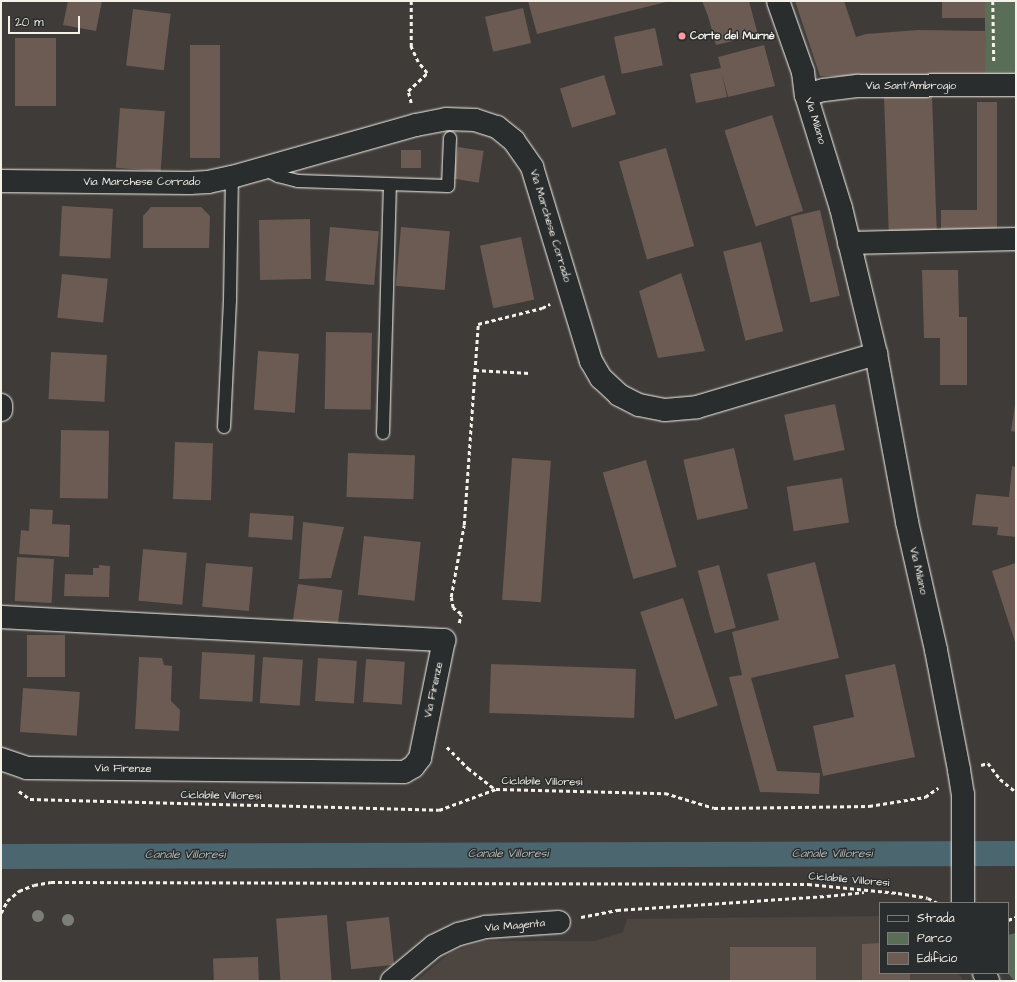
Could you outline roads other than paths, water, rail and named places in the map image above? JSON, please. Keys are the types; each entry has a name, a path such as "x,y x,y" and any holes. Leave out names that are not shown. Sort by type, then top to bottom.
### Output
{"street":[{"name":"Via Milano","path":"778,1 804,72 806,95 841,208 876,354 907,522 936,650 963,794 963,900"},
{"name":"Via Sant'Ambrogio","path":"806,95 824,90 859,86 1016,85"},
{"name":"Via Marchese Corrado","path":"1,181 190,183 232,177 416,125 446,119 474,120 497,127 514,141 532,167 591,362 601,378 619,395 639,405 665,410 697,407 876,354"},
{"path":"849,242 1016,239"},
{"path":"1,405 1,410"},
{"name":"Via Firenze","path":"1,617 444,640 420,758 413,767 404,772 26,768 1,759"},
{"name":"Via Magenta","path":"392,981 434,946 459,934 486,927 559,922"}],"lane":[{"path":"263,168 278,176 298,181 448,186 450,138"},
{"path":"224,427 230,301 232,177"},
{"path":"383,433 390,185"}],"waterway":[{"name":"Canale Villoresi","path":"1,856 1016,853"}],"place":[{"name":"Corte del Murnè","path":"682,36"}]}
